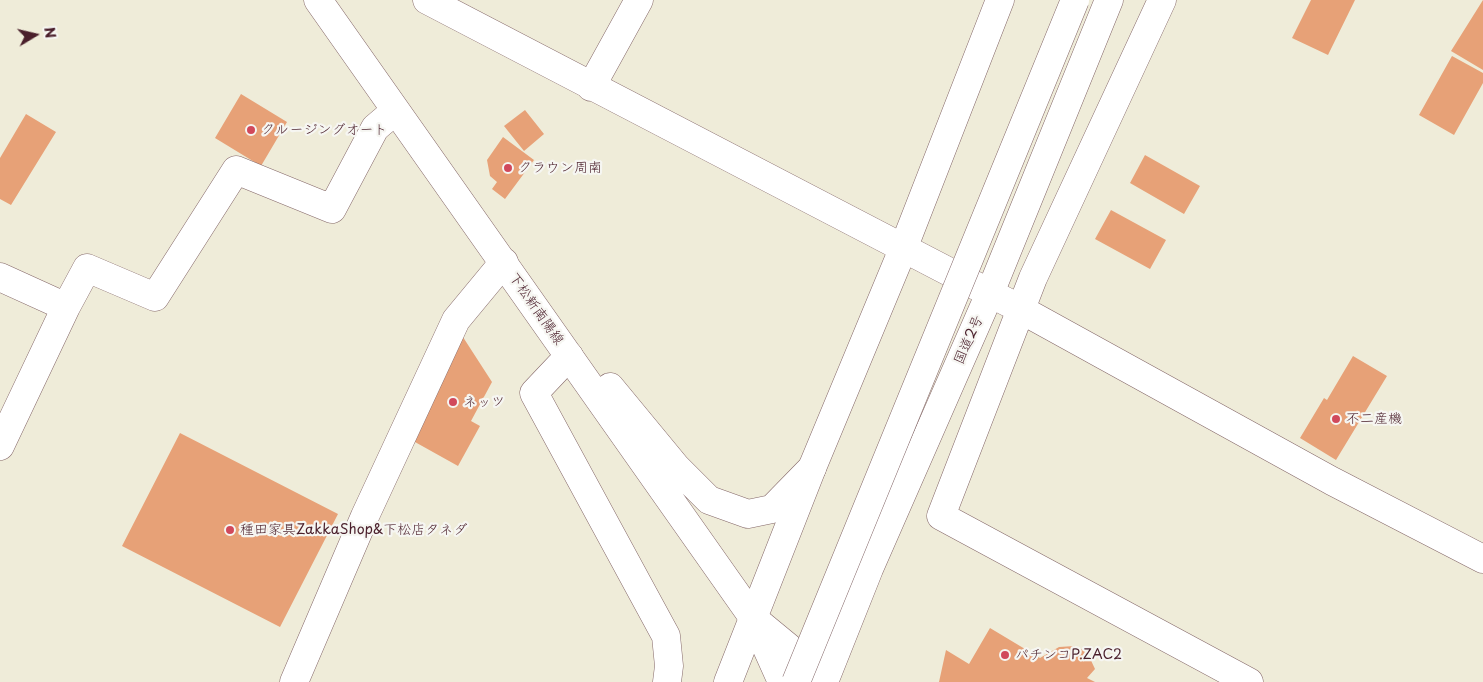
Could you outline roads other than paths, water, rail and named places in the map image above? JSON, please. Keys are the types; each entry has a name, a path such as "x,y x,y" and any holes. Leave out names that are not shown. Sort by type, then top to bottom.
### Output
{"main road":[{"name":"下松新南陽線","path":"318,0 754,619"},
{"path":"427,0 990,293 1332,481 1483,559"},
{"path":"591,87 639,0"},
{"path":"728,682 812,468 903,249 1000,0"},
{"path":"796,682 1075,0"},
{"name":"国道2号","path":"754,619 826,681 869,569 990,293 1109,0"},
{"path":"1162,0 1020,310 941,516 1249,682"},
{"path":"0,446 66,307 87,268 155,297 236,170 332,209 375,128 395,111"},
{"path":"294,682 365,516 456,320 504,262 676,467 709,500 748,514 772,509 812,468"},
{"path":"0,277 66,307"},
{"path":"569,356 534,394 666,636 669,666 667,682"},
{"path":"754,619 782,682"}],"place":[{"name":"クルージングオート","path":"251,130"},
{"name":"クラウン周南","path":"508,168"},
{"name":"ネッツ","path":"453,402"},
{"name":"不二産機","path":"1336,419"},
{"name":"種田家具ZakkaShop&下松店タネダ","path":"230,530"},
{"name":"パチンコP.ZAC2","path":"1005,655"}]}
